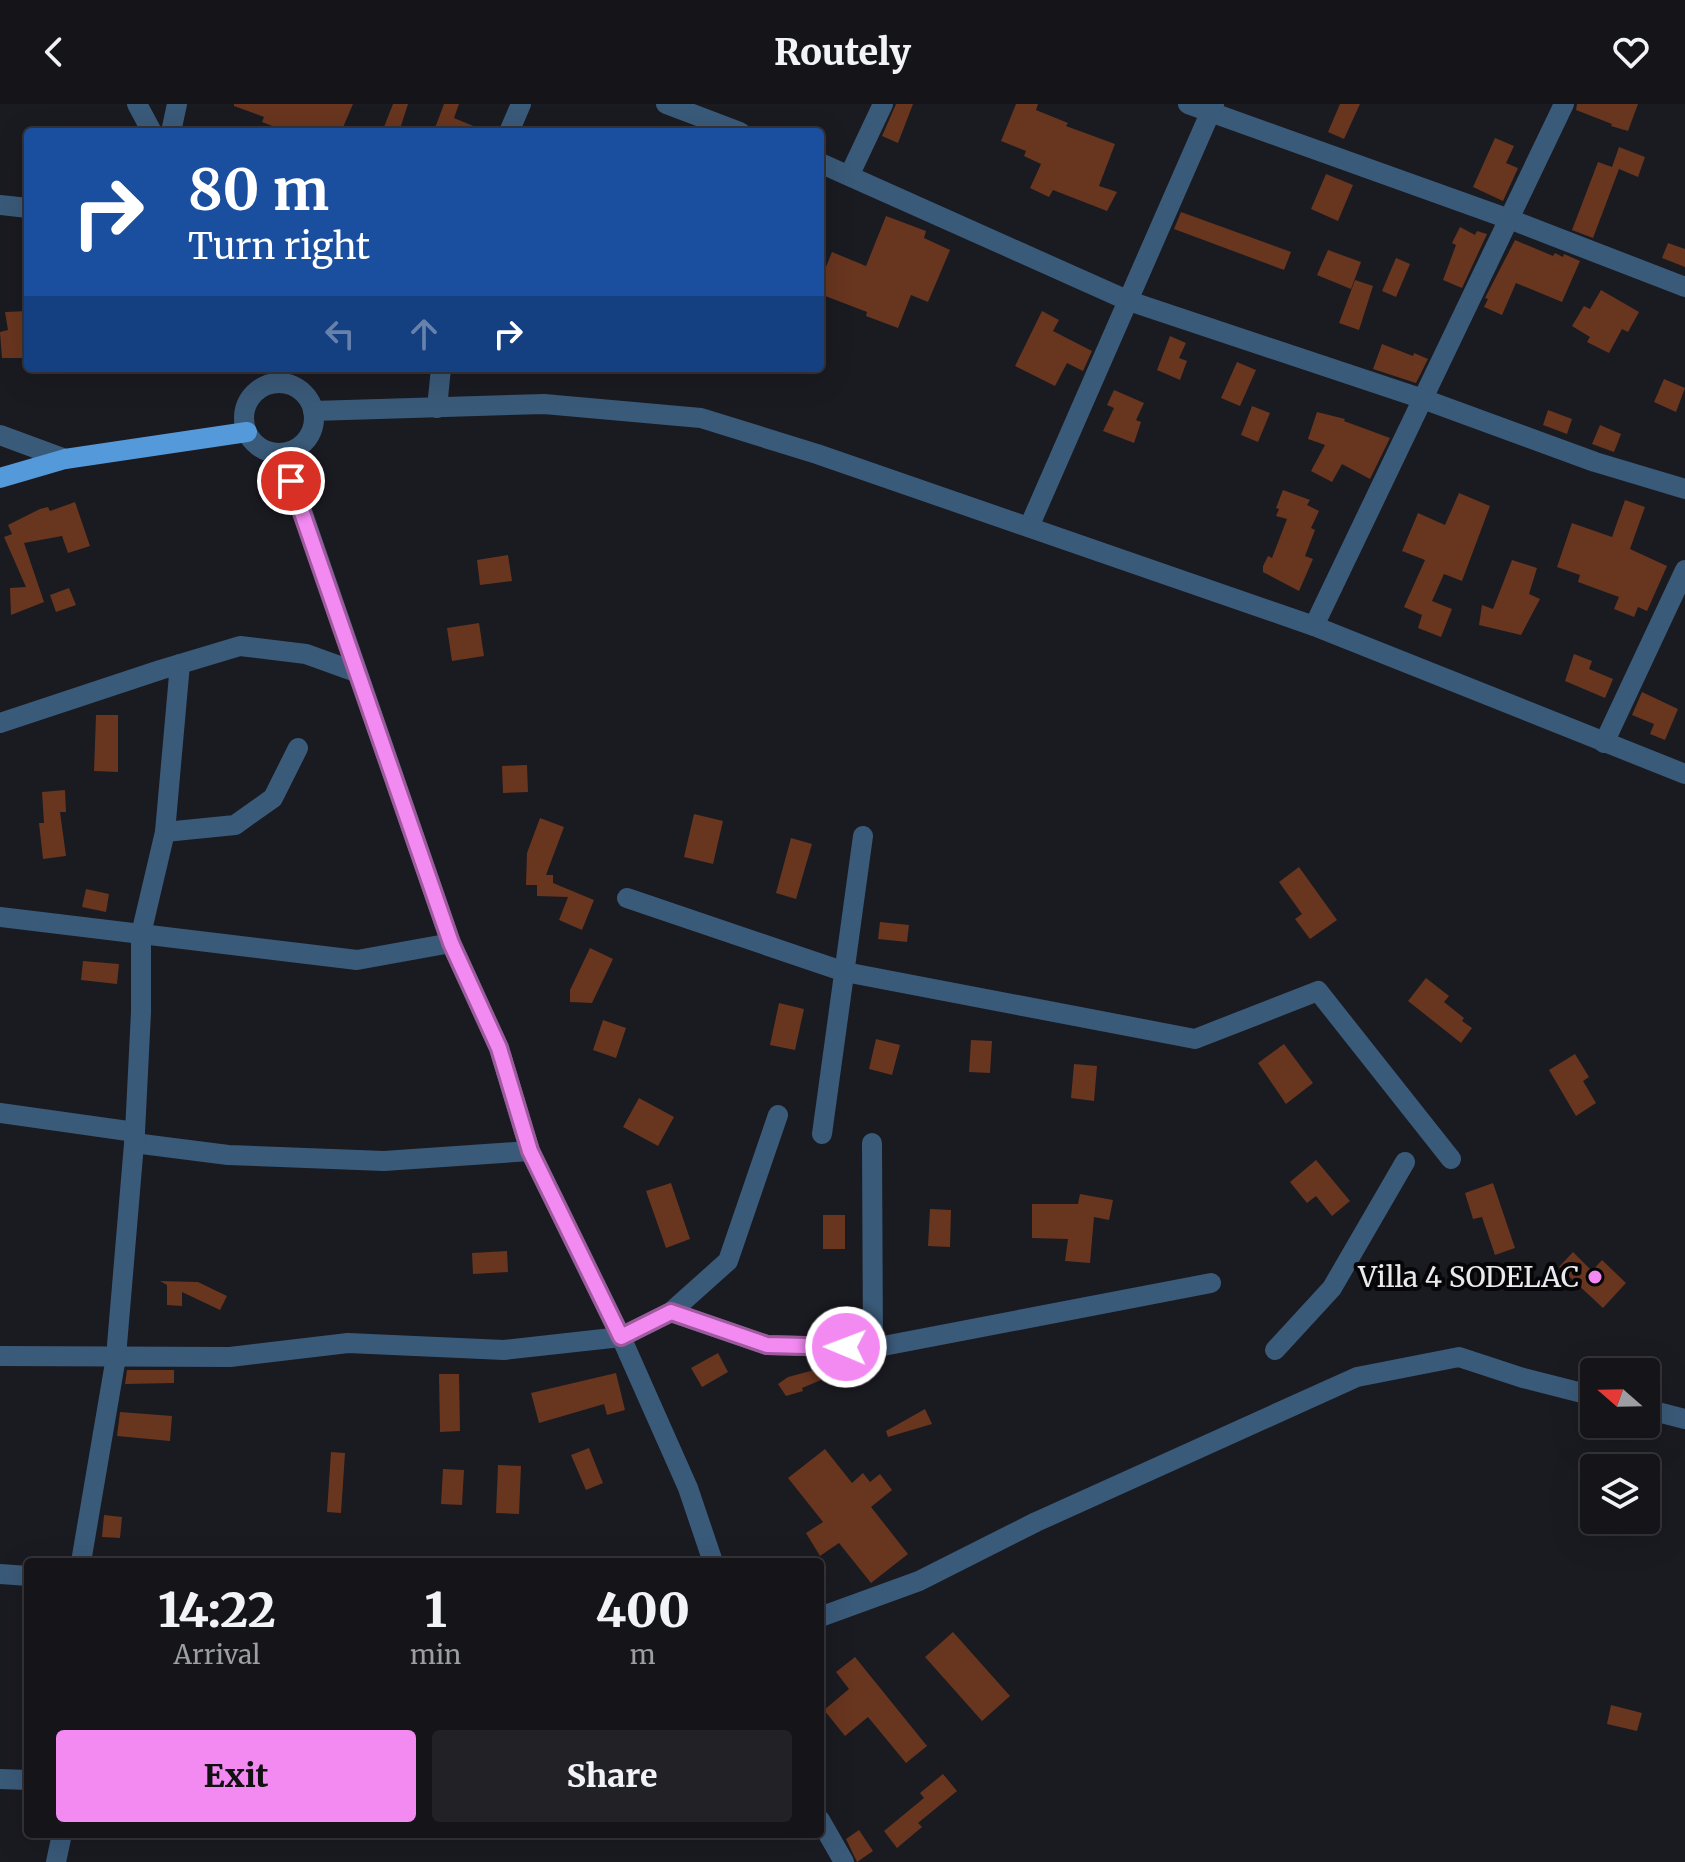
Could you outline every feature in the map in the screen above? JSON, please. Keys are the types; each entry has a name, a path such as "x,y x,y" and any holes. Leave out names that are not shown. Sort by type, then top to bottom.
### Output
{"main road":[{"path":"0,478 65,459 247,432"}],"street":[{"path":"137,104 150,128"},
{"path":"172,128 177,104"},
{"path":"511,128 521,104"},
{"path":"666,104 729,128"},
{"path":"850,174 883,104"},
{"path":"1188,104 1212,108 1685,287"},
{"path":"1314,626 1564,104"},
{"path":"1029,527 1212,108"},
{"path":"824,164 1129,301 1423,399 1595,462 1685,489"},
{"path":"0,205 24,208"},
{"path":"437,408 441,372"},
{"path":"266,376 301,391 313,411 313,426 307,439 296,449 282,453 265,450 257,446 247,432 244,414 247,404 266,376"},
{"path":"313,411 544,404 701,418 817,454 1314,626 1685,774"},
{"path":"0,435 65,459"},
{"path":"282,453 451,943 499,1048 530,1151 621,1337 688,1488 712,1558"},
{"path":"1604,743 1685,570"},
{"path":"0,723 240,646 306,654 356,672"},
{"path":"82,1558 116,1357 134,1137 141,1012 141,934 165,832 180,664"},
{"path":"165,832 235,825 273,798 298,748"},
{"path":"822,1134 863,836"},
{"path":"627,898 845,972 1195,1039 1318,991 1451,1159"},
{"path":"0,917 357,960 451,943"},
{"path":"0,1113 228,1155 384,1161 530,1151"},
{"path":"0,1356 230,1357 348,1343 504,1350 621,1337 671,1312 728,1261 778,1115"},
{"path":"872,1143 873,1348"},
{"path":"1275,1350 1332,1288 1405,1162"},
{"path":"671,1312 767,1345 873,1348 1211,1283"},
{"path":"824,1616 919,1581 1036,1522 1357,1377 1459,1357 1580,1392"},
{"path":"1660,1413 1685,1419"},
{"path":"0,1574 24,1576"},
{"path":"0,1779 24,1780"},
{"path":"824,1827 844,1862"},
{"path":"56,1862 61,1838"}],"building":[{"path":"353,104 343,128 278,128 262,122 264,117 234,106"},
{"path":"393,104 408,104 400,128 384,128"},
{"path":"444,104 459,104 454,118 478,128 435,128"},
{"path":"896,104 913,104 898,143 882,136"},
{"path":"1016,104 1038,104 1036,110 1068,123 1066,126 1115,144 1099,186 1117,192 1107,211 1053,190 1049,197 1030,188 1041,164 1024,156 1026,151 1001,141"},
{"path":"1340,104 1360,104 1344,139 1328,132"},
{"path":"1577,104 1638,104 1628,131 1576,110"},
{"path":"1495,138 1514,146 1506,163 1518,168 1503,201 1473,187"},
{"path":"1619,147 1645,157 1638,177 1619,169 1593,238 1572,230 1598,162 1612,167"},
{"path":"1326,174 1353,185 1338,221 1311,209"},
{"path":"1181,212 1291,252 1284,270 1174,229"},
{"path":"886,216 926,231 924,238 950,250 928,302 911,295 898,328 824,296 824,272 832,252 866,266"},
{"path":"1460,227 1475,235 1477,231 1487,234 1462,288 1443,280 1456,245 1452,243"},
{"path":"1515,240 1553,256 1555,253 1563,257 1564,254 1580,261 1562,302 1516,283 1502,315 1484,307 1488,299 1485,298"},
{"path":"1668,243 1685,249 1685,267 1662,258"},
{"path":"1328,250 1361,262 1351,289 1317,275"},
{"path":"1396,258 1410,264 1396,297 1382,291"},
{"path":"1355,280 1373,286 1359,330 1339,323"},
{"path":"1601,290 1639,312 1628,332 1622,329 1609,353 1587,342 1590,337 1572,326 1584,306 1590,309"},
{"path":"24,311 24,358 2,358 0,332 8,330 5,312"},
{"path":"1042,311 1059,320 1053,331 1092,351 1083,371 1067,363 1055,386 1015,366"},
{"path":"1170,336 1186,343 1179,358 1187,361 1180,380 1157,370"},
{"path":"1382,344 1428,359 1416,383 1373,369"},
{"path":"1237,362 1256,370 1240,406 1221,398"},
{"path":"1664,379 1685,388 1676,412 1654,402"},
{"path":"1114,390 1144,403 1136,420 1141,422 1134,443 1103,431 1114,408 1107,405"},
{"path":"1252,406 1270,413 1258,442 1241,435"},
{"path":"1548,410 1572,419 1567,434 1543,425"},
{"path":"1317,412 1345,419 1390,438 1370,479 1342,464 1332,482 1311,471 1325,445 1308,439"},
{"path":"1600,425 1621,434 1614,452 1592,444"},
{"path":"1283,490 1310,500 1307,505 1319,511 1311,528 1315,530 1305,556 1313,559 1299,591 1263,572 1263,566 1268,556 1272,558 1287,519 1276,516"},
{"path":"1459,493 1490,506 1462,581 1444,574 1432,601 1452,609 1441,637 1418,628 1422,615 1404,607 1425,560 1402,551 1418,513 1445,525"},
{"path":"1625,500 1645,507 1630,549 1667,566 1647,611 1638,607 1634,617 1614,609 1619,597 1578,582 1580,575 1557,567 1572,523 1612,537"},
{"path":"75,502 90,546 68,553 62,536 24,543 44,602 11,615 10,588 26,587 4,537 12,534 8,525 40,509 48,507 50,511"},
{"path":"508,555 512,581 480,585 477,560"},
{"path":"1512,560 1537,568 1529,594 1540,599 1521,635 1479,625 1482,605 1493,609"},
{"path":"69,588 76,605 56,612 50,595"},
{"path":"479,623 484,656 452,661 447,628"},
{"path":"1574,654 1592,661 1589,669 1613,679 1605,698 1565,681"},
{"path":"1642,692 1678,709 1665,740 1650,734 1654,724 1632,715"},
{"path":"96,715 118,715 118,772 94,771"},
{"path":"527,765 528,792 503,793 502,766"},
{"path":"65,790 66,812 60,812 66,856 43,859 39,823 44,823 42,792"},
{"path":"694,814 723,821 713,864 684,857"},
{"path":"540,818 564,827 546,875 553,875 553,883 594,900 582,930 559,920 568,897 537,896 537,885 526,885 527,853"},
{"path":"791,838 812,844 796,899 776,893"},
{"path":"1299,867 1337,920 1310,939 1295,919 1302,914 1279,882"},
{"path":"86,889 109,894 106,912 82,907"},
{"path":"880,922 909,925 907,942 878,939"},
{"path":"590,948 613,959 592,1003 570,1002 570,990"},
{"path":"83,961 119,964 117,984 81,980"},
{"path":"1426,978 1449,996 1444,1002 1472,1028 1461,1043 1408,1001"},
{"path":"779,1003 804,1009 795,1050 770,1045"},
{"path":"603,1020 626,1028 616,1058 593,1050"},
{"path":"876,1039 900,1045 892,1075 869,1069"},
{"path":"971,1040 992,1041 990,1073 969,1072"},
{"path":"1284,1044 1313,1083 1286,1104 1258,1063"},
{"path":"1575,1054 1589,1077 1583,1081 1596,1103 1576,1116 1549,1070"},
{"path":"1074,1064 1097,1066 1094,1101 1071,1098"},
{"path":"639,1098 674,1117 658,1146 623,1127"},
{"path":"1316,1160 1350,1201 1332,1216 1316,1196 1307,1203 1290,1182"},
{"path":"671,1183 690,1239 666,1248 646,1191"},
{"path":"1493,1183 1515,1248 1495,1255 1482,1217 1473,1219 1465,1193"},
{"path":"1080,1194 1113,1200 1109,1220 1094,1217 1090,1263 1065,1261 1068,1239 1032,1238 1032,1204 1078,1204"},
{"path":"930,1209 951,1210 950,1247 928,1246"},
{"path":"823,1215 845,1215 845,1249 823,1249"},
{"path":"507,1251 508,1272 473,1274 472,1253"},
{"name":"Villa 4 SODELAC","path":"1573,1252 1592,1271 1602,1260 1626,1283 1603,1308 1559,1267"},
{"path":"160,1281 198,1282 227,1296 220,1310 182,1292 182,1306 167,1305 167,1285"},
{"path":"718,1353 728,1372 702,1387 691,1368"},
{"path":"829,1366 833,1375 802,1388 803,1391 786,1396 778,1384 788,1377"},
{"path":"127,1370 174,1370 174,1383 125,1384"},
{"path":"616,1373 625,1410 607,1415 604,1404 539,1423 531,1393"},
{"path":"439,1374 459,1374 460,1431 440,1432"},
{"path":"925,1409 932,1424 888,1437 886,1431"},
{"path":"120,1412 172,1416 170,1441 117,1436"},
{"path":"589,1448 603,1483 586,1490 571,1455"},
{"path":"825,1449 852,1483 863,1473 870,1482 880,1474 892,1490 871,1507 908,1554 871,1583 839,1543 820,1556 806,1533 823,1522 788,1478"},
{"path":"331,1452 345,1453 341,1513 327,1512"},
{"path":"498,1465 521,1466 519,1514 496,1513"},
{"path":"443,1469 464,1470 462,1505 441,1504"},
{"path":"104,1515 122,1517 120,1538 102,1537"},
{"path":"953,1632 1010,1696 982,1721 925,1657"},
{"path":"855,1657 927,1746 906,1763 868,1717 845,1736 824,1710 849,1689 836,1672"},
{"path":"1611,1705 1642,1713 1637,1731 1607,1724"},
{"path":"943,1774 957,1791 918,1823 922,1827 897,1848 884,1831 924,1798 920,1793"},
{"path":"859,1830 873,1851 857,1862 846,1839"}],"place":[{"name":"Villa 4 SODELAC","path":"1595,1277"}],"route":[{"path":"291,481 451,943 499,1048 530,1151 621,1337 671,1312 767,1345 846,1347"}]}
